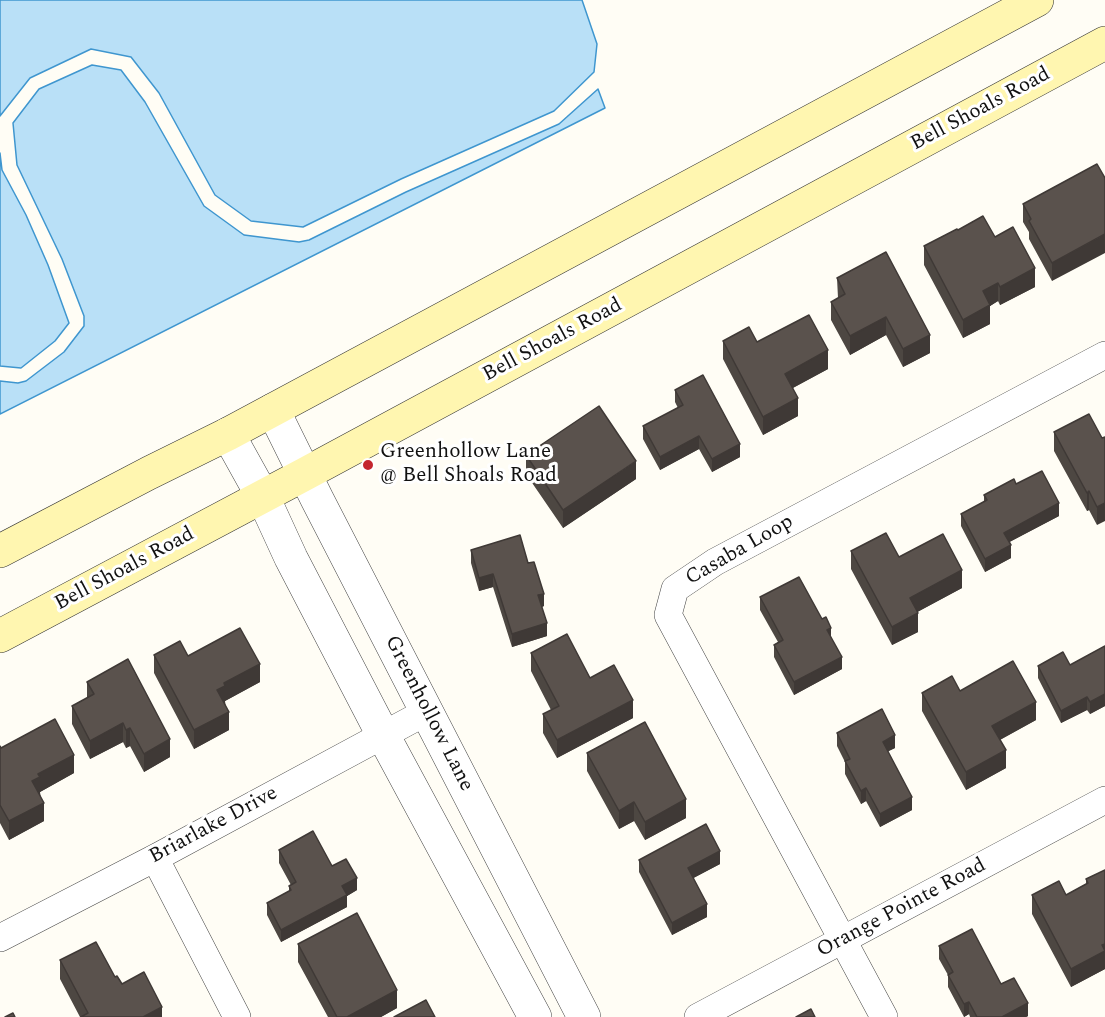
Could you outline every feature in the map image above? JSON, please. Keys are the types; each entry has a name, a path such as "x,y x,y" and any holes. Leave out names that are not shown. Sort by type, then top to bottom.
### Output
{"main road":[{"path":"0,551 228,434 1037,0"},
{"name":"Bell Shoals Road","path":"0,636 263,497 1105,43"}],"street":[{"name":"Casaba Loop","path":"884,1017 668,615 675,589 715,562 1105,355"},
{"name":"Greenhollow Lane","path":"273,410 584,1017"},
{"path":"228,434 263,497 291,558 383,735 535,1017"},
{"name":"Briarlake Drive","path":"0,938 155,858 426,712"},
{"name":"Orange Pointe Road","path":"698,1017 1105,800"},
{"path":"155,858 237,1017"}],"water":[{"path":"0,0 582,0 597,44 594,72 554,111 401,179 303,227 251,221 215,195 159,93 131,57 91,49 30,78 0,116"},
{"path":"92,65 121,70 145,102 204,206 244,235 299,242 309,240 406,192 559,124 598,89 605,108 0,414 0,381 18,383 26,381 64,352 84,326 84,316 62,259 17,165 13,123 39,89"},
{"path":"0,153 2,170 26,215 48,265 69,323 55,341 21,368 0,366"}],"building":[{"path":"1097,164 1105,178 1105,234 1052,263 1029,221 1031,219 1023,204"},
{"path":"983,216 995,237 1013,227 1035,268 1000,287 998,283 983,291 990,305 963,320 924,246"},
{"path":"886,252 930,335 903,349 886,317 850,336 831,302 845,294 837,278"},
{"path":"809,315 828,350 785,374 798,398 763,417 723,341 749,327 757,342"},
{"path":"703,375 740,444 712,459 699,436 660,457 643,426 683,405 675,390"},
{"path":"599,406 636,461 563,510 526,455"},
{"path":"1089,414 1102,438 1105,437 1105,503 1097,507 1054,432"},
{"path":"1042,471 1059,503 1004,533 1011,545 985,559 961,514 987,500 984,495 1014,479 1016,484"},
{"path":"886,533 899,557 943,534 962,570 910,598 918,613 892,627 851,551"},
{"path":"520,535 528,563 534,562 544,594 538,595 547,623 512,634 493,574 479,578 471,550"},
{"path":"799,577 822,619 826,617 831,628 827,630 842,657 794,682 774,645 783,640 760,597"},
{"path":"240,628 260,664 224,683 225,686 217,690 229,712 194,730 154,655 180,641 188,656"},
{"path":"567,634 590,678 614,665 633,700 557,740 543,714 559,706 531,653"},
{"path":"1105,646 1105,694 1090,702 1087,697 1061,711 1038,666 1063,652 1070,665"},
{"path":"128,659 170,739 144,754 130,728 126,730 123,723 90,741 72,706 94,694 87,682"},
{"path":"1013,661 1036,702 992,726 1006,750 966,772 922,693 952,676 960,691"},
{"path":"882,709 895,735 883,742 912,797 880,814 866,788 861,791 845,761 850,759 837,733"},
{"path":"55,719 74,755 38,774 40,777 32,781 44,803 9,821 0,805 0,746 1,748"},
{"path":"645,722 686,799 645,822 634,802 619,811 587,753"},
{"path":"706,824 720,851 688,868 707,904 672,923 639,860"},
{"path":"313,831 332,866 346,859 357,878 342,886 347,895 281,930 267,903 291,890 289,886 296,882 279,850"},
{"path":"1105,870 1105,944 1102,945 1105,951 1071,969 1032,895 1059,881 1066,895 1088,883 1086,879"},
{"path":"357,913 397,990 347,1017 337,1017 298,944"},
{"path":"972,929 1001,984 1014,978 1028,1003 1002,1017 977,1017 969,1002 964,1004 948,975 953,972 939,946"},
{"path":"96,942 115,977 117,976 122,984 144,972 162,1007 143,1017 81,1017 88,1013 60,960"},
{"path":"426,1000 435,1017 394,1017"},
{"path":"811,1009 815,1017 796,1017"}],"place":[{"name":"Greenhollow Lane @ Bell Shoals Road","path":"368,465"}]}
